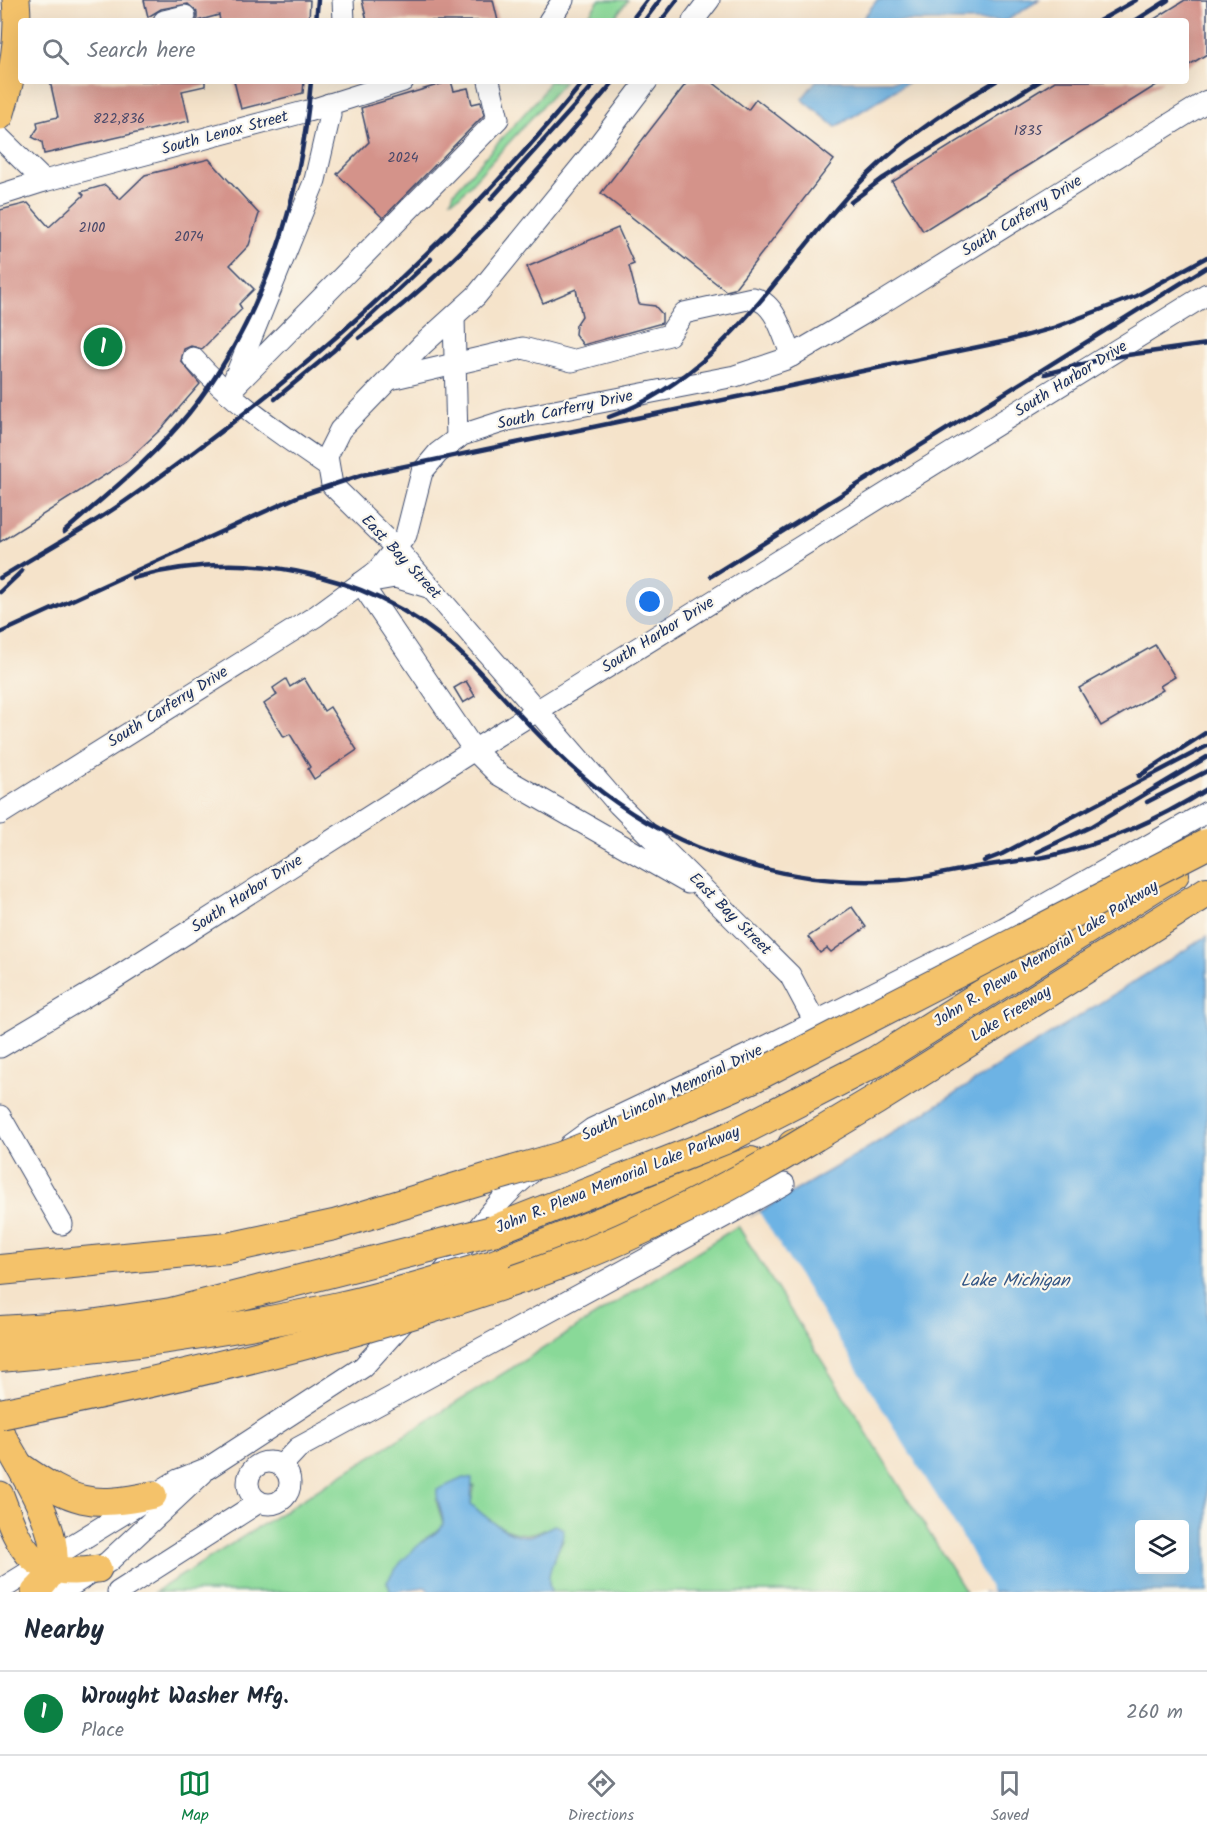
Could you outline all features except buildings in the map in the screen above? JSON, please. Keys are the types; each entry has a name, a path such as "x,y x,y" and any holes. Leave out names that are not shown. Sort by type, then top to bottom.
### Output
{"highway":[{"path":"0,1270 228,1248 334,1225 561,1157 756,1076 1207,844"},
{"name":"John R. Plewa Memorial Lake Parkway","path":"0,1332 83,1326 171,1313 492,1231 725,1139 875,1062 1207,854"},
{"name":"Lake Freeway","path":"815,1136 1207,892"},
{"path":"0,1414 127,1389 329,1340 505,1285 621,1239 735,1184 815,1136"},
{"name":"John R. Plewa Memorial Lake Parkway","path":"0,1357 93,1349 184,1337 340,1307 494,1265 815,1136"}],"main road":[{"path":"16,0 18,19"},
{"path":"0,116 18,33"},
{"path":"0,1432 46,1521 52,1571 35,1592"},
{"path":"17,1464 47,1485 84,1500 113,1503 153,1495"},
{"path":"0,1495 16,1538 25,1550 52,1571 72,1573 98,1569"}],"street":[{"path":"343,0 344,18"},
{"path":"551,18 563,0"},
{"path":"695,18 709,0"},
{"path":"177,18 185,16"},
{"name":"South Lenox Street","path":"0,195 44,180 329,104 349,89 383,84"},
{"path":"228,393 498,119 490,84"},
{"path":"193,358 228,393 268,426 327,465 330,445 340,430 454,317 503,264 645,84"},
{"name":"South Carferry Drive","path":"0,814 316,616 376,572 397,549 406,535 422,472 438,453 457,439 473,430 508,420 735,376 792,356 1207,101"},
{"path":"228,393 315,180 330,115 329,104"},
{"path":"0,138 44,180"},
{"name":"South Harbor Drive","path":"0,1047 111,981 474,750 1205,297"},
{"path":"389,379 523,348 572,361 669,335 684,313 752,298 762,299 770,306 792,356"},
{"path":"454,317 457,439"},
{"name":"East Bay Street","path":"327,465 332,485 397,549 618,804 720,902 790,975 815,1022"},
{"path":"431,589 395,577 361,583 474,750 499,774 521,789 610,836 720,902"},
{"name":"South Lincoln Memorial Drive","path":"0,1590 52,1571 153,1495 178,1480 208,1468 363,1367 392,1338 520,1181 592,1129 1004,928 1207,812"},
{"path":"0,1116 62,1224"},
{"path":"248,1442 270,1465 286,1471 290,1484 285,1497 273,1504 259,1502 250,1492 248,1479 270,1465 298,1448 784,1184"},
{"name":"South Lincoln Memorial Drive","path":"98,1569 178,1499 208,1468"},
{"path":"118,1592 259,1502"}],"green space":[{"path":"599,0 628,0 614,18 587,18"},
{"path":"547,84 562,84 460,196 451,200 454,192 541,95"},
{"path":"738,1226 966,1592 551,1592 549,1572 563,1540 544,1529 524,1534 496,1524 471,1504 474,1486 436,1500 443,1524 441,1529 426,1538 387,1582 391,1592 155,1592"}],"water":[{"path":"877,0 1039,0 1011,18 863,18"},
{"path":"814,84 905,84 836,127 802,99"},
{"name":"Lake Michigan","path":"1207,936 1207,1592 983,1592 751,1217 873,1145"},
{"path":"463,1478 472,1479 471,1504 499,1527 516,1535 525,1536 536,1534 555,1525 564,1529 549,1576 551,1592 430,1592 425,1587 391,1592 387,1582 395,1570 415,1548 439,1531 442,1526 443,1519 437,1490"}],"pier":[{"path":"759,1212 966,1543 992,1592 980,1592 748,1219"}],"railway":[{"path":"316,18 318,0"},
{"path":"633,18 647,0"},
{"path":"646,18 660,0"},
{"path":"663,18 677,0"},
{"path":"1104,18 1136,0"},
{"path":"1140,18 1168,0"},
{"path":"64,532 129,476 175,430 215,377 238,338 258,298 288,214 306,126 311,84"},
{"path":"0,578 124,502 248,410 309,360 369,308 482,198 581,84"},
{"path":"491,199 594,84"},
{"path":"359,338 428,283 494,218 557,149 611,84"},
{"path":"609,417 648,399 683,377 715,350 744,320 852,191 884,159 957,105 991,84"},
{"path":"851,202 882,179 1035,84"},
{"path":"0,633 299,496 362,475 1007,341 1053,328 1136,296 1207,257"},
{"path":"275,399 333,351 431,259"},
{"path":"711,576 1207,267"},
{"path":"1045,374 1106,358 1207,344"},
{"path":"133,578 179,569 225,565 271,567 316,576 359,589 400,609 439,635 474,666 560,756 617,803 681,840 752,866 789,874 826,879 900,880 1054,855 1133,828 1207,789"},
{"path":"0,592 22,571"},
{"path":"1139,776 1207,732"},
{"path":"984,861 1002,854 1207,746"},
{"path":"1037,852 1090,827 1207,757"},
{"path":"1147,802 1207,771"}],"place":[{"name":"Wrought Washer Mfg.","path":"103,347"}]}
